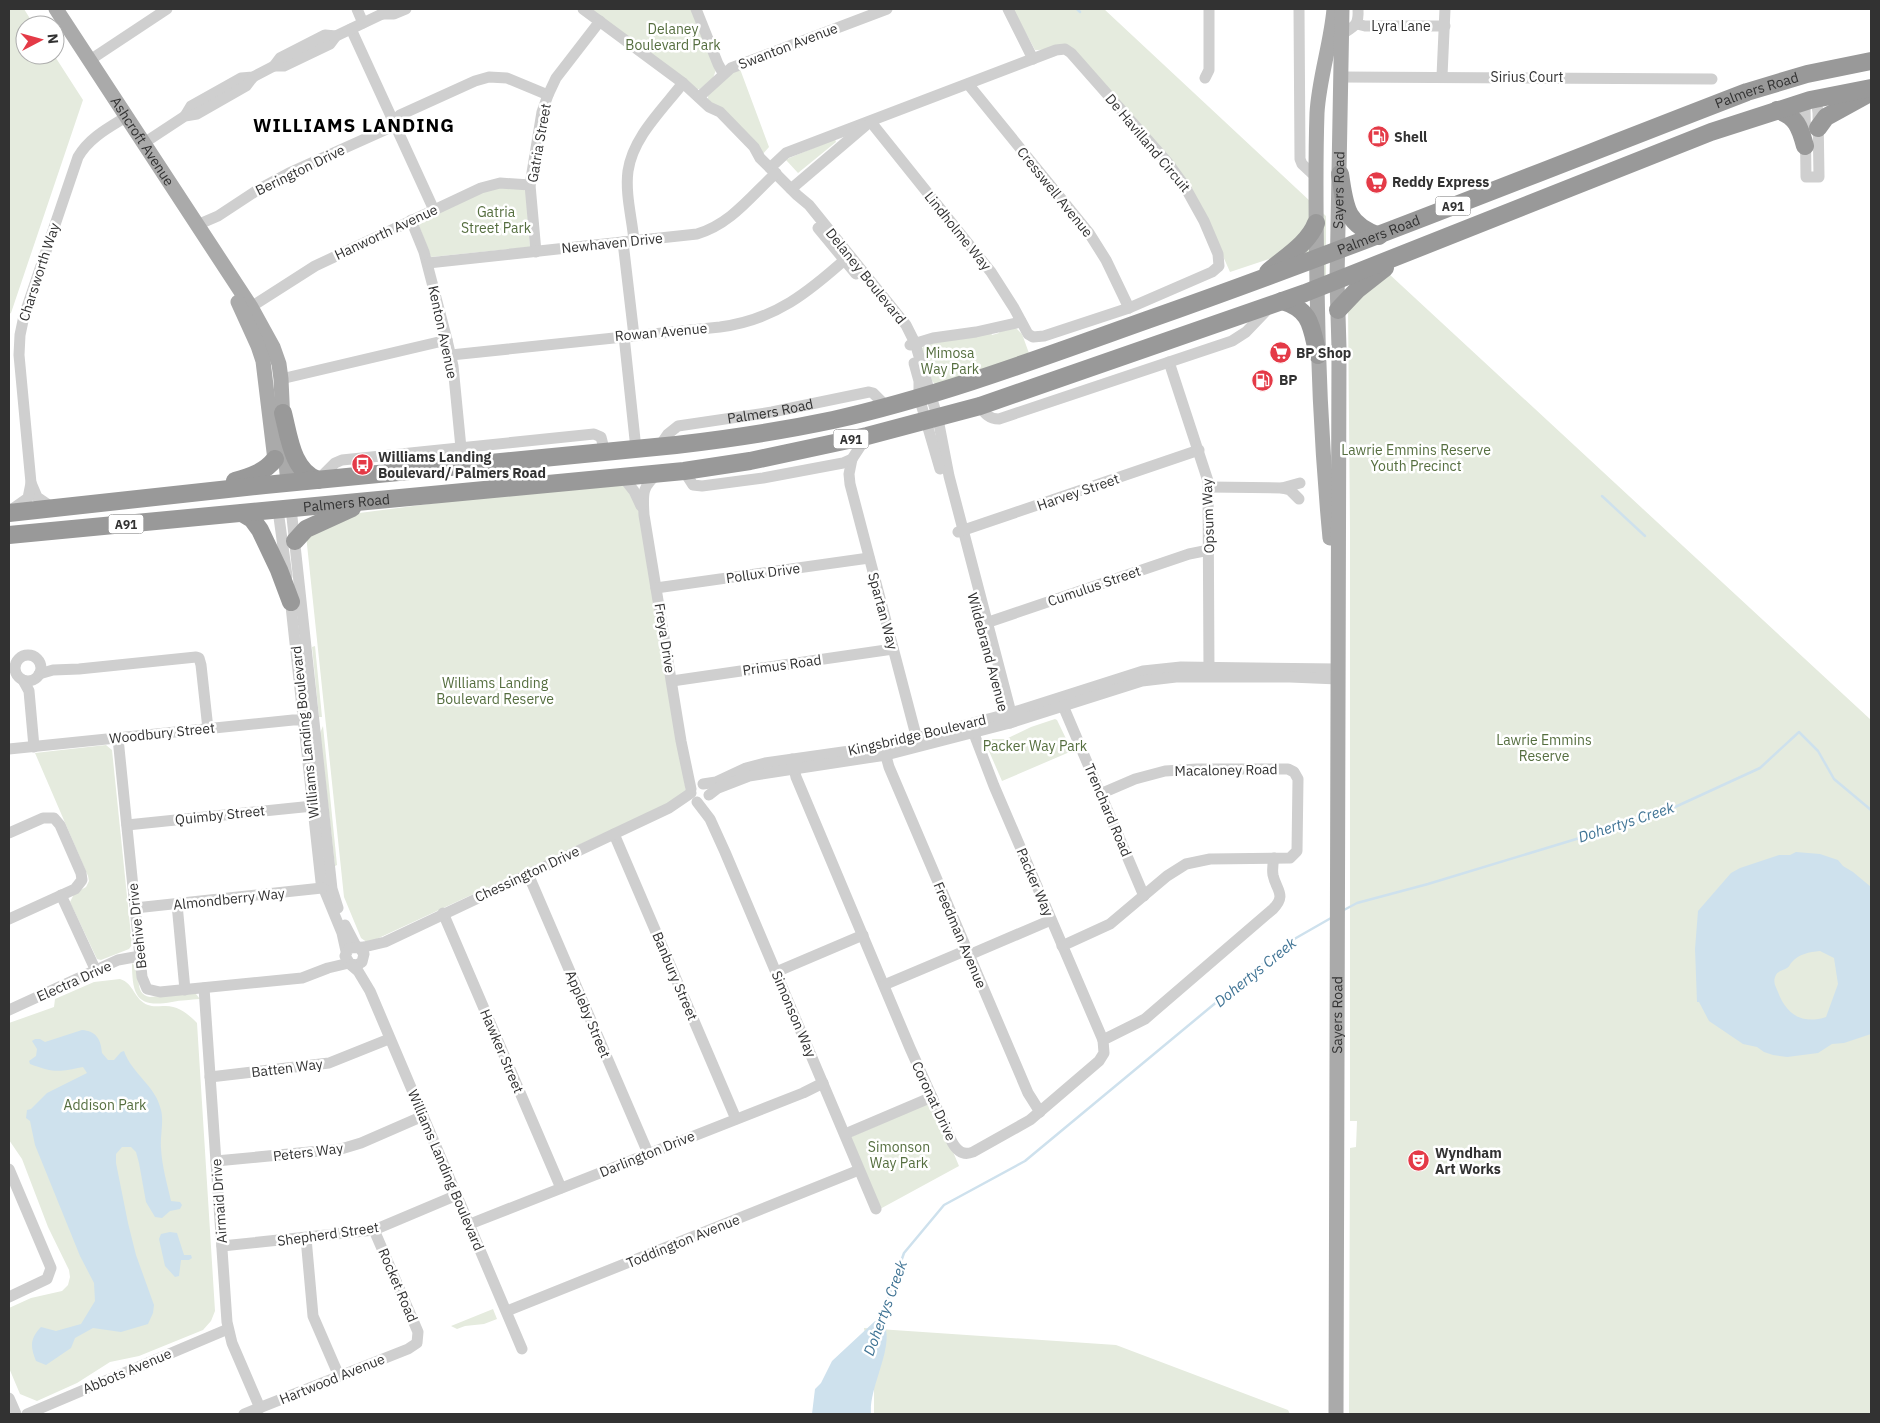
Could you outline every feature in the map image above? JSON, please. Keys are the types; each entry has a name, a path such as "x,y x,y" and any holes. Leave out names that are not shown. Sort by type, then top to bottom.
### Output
{"highway":[{"name":"Palmers Road","path":"9,512 723,440 787,429 886,406 986,377 1338,251 1747,92 1806,74 1871,61"},
{"path":"1806,74 1811,100"},
{"name":"Palmers Road","path":"9,535 659,474 750,462 867,436 980,406 1317,289 1702,135 1811,100 1871,88"},
{"path":"1818,128 1826,117 1871,93"},
{"path":"1777,110 1787,113 1792,118 1801,131 1805,146"},
{"path":"1340,174 1345,206 1351,216 1358,226 1366,232 1379,236"},
{"path":"1258,280 1308,238 1314,230 1316,223"},
{"path":"1338,310 1357,290 1401,256"},
{"path":"1278,303 1295,305 1305,314 1310,323 1318,355"},
{"path":"283,413 296,459 306,474 318,480"},
{"path":"199,492 249,477 270,465 275,459"},
{"path":"282,483 285,509"},
{"path":"295,541 306,529 366,502"},
{"path":"242,513 252,519 260,530 279,570 291,602"}],"main road":[{"name":"Ashcroft Avenue","path":"56,9 251,307 273,347 282,379 282,483"},
{"name":"Sayers Road","path":"1334,9 1333,22 1320,80 1317,113 1316,259 1322,458 1338,616"},
{"name":"Sayers Road","path":"1336,1414 1338,921 1337,281 1342,9"},
{"name":"Ashcroft Avenue","path":"227,272 263,361 275,459 282,483"}],"street":[{"path":"90,60 166,9"},
{"path":"357,9 363,23"},
{"path":"144,143 185,116 197,114 246,86 253,77 274,66 284,66 330,44 336,36 384,11 394,14 406,9"},
{"name":"Delaney Boulevard","path":"583,9 683,83 709,107 714,117 749,152 760,158 809,205 847,257 904,321 912,344 919,381 925,395"},
{"path":"696,9 723,73"},
{"name":"Swanton Avenue","path":"699,97 723,73 731,68 887,9"},
{"path":"1008,9 1033,59"},
{"path":"1205,78 1209,70 1209,9"},
{"name":"Sayers Road","path":"1299,9 1300,159 1302,164 1317,178"},
{"path":"1342,34 1357,24 1358,9"},
{"path":"1442,76 1445,9"},
{"name":"Gatria Street","path":"536,252 530,185 540,123 548,95 556,78 600,21"},
{"name":"Lyra Lane","path":"1357,24 1364,26 1445,26"},
{"path":"351,28 434,210"},
{"name":"De Havilland Circuit","path":"773,170 786,153 842,138 870,122 1033,59 1065,49 1071,53 1178,175 1198,208 1218,254 1220,264 1215,271 1129,308 1044,336"},
{"name":"Sirius Court","path":"1341,76 1712,79"},
{"name":"Berington Drive","path":"199,229 273,181 387,129 400,115 469,84 489,77 507,78 548,95"},
{"path":"636,449 629,336 628,172 634,151 643,134 683,83"},
{"name":"Cresswell Avenue","path":"968,84 1089,233 1106,260 1129,308"},
{"path":"1811,100 1818,128 1819,177 1806,177 1805,146 1811,100"},
{"name":"Charsworth Way","path":"31,483 19,362 21,326 78,157 84,147 94,137 126,117"},
{"name":"Lindholme Way","path":"870,122 991,272 1030,336 1037,338 1044,336"},
{"name":"De Havilland Circuit","path":"794,192 842,138"},
{"name":"Newhaven Drive","path":"428,263 687,236 713,228 729,219 773,170"},
{"name":"Hanworth Avenue","path":"251,307 315,266 488,186 500,184 530,185"},
{"name":"Kenton Avenue","path":"411,220 428,263 447,340 461,448"},
{"name":"Rowan Avenue","path":"450,355 730,325 757,319 776,311 799,297 847,257"},
{"name":"Palmers Road","path":"980,406 984,413 992,419 999,419 1237,339 1278,303"},
{"path":"912,344 932,338 976,332 1021,322"},
{"path":"282,379 447,340"},
{"name":"Opsum Way","path":"1169,362 1199,450 1209,487 1209,672"},
{"name":"Wildebrand Avenue","path":"925,395 1009,717"},
{"name":"Palmers Road","path":"318,480 335,463 342,460 594,434 601,437 605,453"},
{"path":"684,471 693,485 702,486 763,478 852,459 867,436"},
{"name":"Harvey Street","path":"960,532 1199,450"},
{"name":"Spartan Way","path":"852,459 849,474 850,484 917,742"},
{"name":"Spartan Way","path":"834,464 843,471 850,484"},
{"name":"Freya Drive","path":"644,515 644,490 649,481 659,474"},
{"name":"Freya Drive","path":"623,477 638,497 644,515 681,741 686,761 700,793"},
{"path":"31,483 37,497 53,508"},
{"path":"9,512 25,502 30,493 31,483"},
{"path":"1282,488 1300,483"},
{"path":"1209,487 1282,488 1290,490 1298,499"},
{"name":"Williams Landing Boulevard","path":"285,509 295,541 309,721 313,806 322,888 370,991 522,1349"},
{"name":"Williams Landing Boulevard","path":"285,509 291,602 332,889 354,956"},
{"name":"Cumulus Street","path":"984,624 1189,554 1209,550"},
{"name":"Pollux Drive","path":"656,588 869,558"},
{"path":"32,709 29,691 16,674 14,665 26,644 40,666 33,688 34,747"},
{"name":"Primus Road","path":"672,681 893,649"},
{"path":"14,665 28,655 70,666 92,667"},
{"path":"9,678 30,680 53,670 80,670 92,667 190,657 199,658 208,729"},
{"name":"Kingsbridge Boulevard","path":"700,793 716,782 746,768 793,764 885,750 1061,702 1116,683 1209,672 1338,674"},
{"name":"Trenchard Road","path":"1061,702 1144,896"},
{"name":"Woodbury Street","path":"9,749 309,721"},
{"name":"Packer Way","path":"971,728 1103,1040"},
{"name":"Beehive Drive","path":"118,738 142,978 147,989 156,992 293,979 309,976 354,956"},
{"name":"Freedman Avenue","path":"885,750 889,767 1028,1093 1040,1112"},
{"name":"Coronat Drive","path":"793,764 910,1048 952,1142 958,1150 964,1153 973,1152 1026,1123 1102,1057 1105,1048 1103,1040"},
{"name":"Macaloney Road","path":"1100,794 1144,776 1175,770 1284,768 1294,772 1297,776 1297,851 1290,858 1274,858"},
{"name":"Chessington Drive","path":"354,956 700,793"},
{"name":"Simonson Way","path":"700,793 876,1209"},
{"name":"Quimby Street","path":"127,825 313,806"},
{"path":"9,833 43,818 52,817 57,820 81,873 82,880 75,889 9,919"},
{"name":"Banbury Street","path":"614,834 736,1119"},
{"path":"1062,946 1110,924 1175,870 1194,861 1219,858 1274,858 1273,876 1280,897 1277,905 1145,1020 1103,1040"},
{"name":"Appleby Street","path":"528,874 648,1154"},
{"name":"Almondberry Way","path":"135,908 322,888"},
{"path":"61,895 96,971"},
{"path":"177,904 185,990"},
{"name":"Hawker Street","path":"443,913 561,1188"},
{"path":"884,985 1051,920"},
{"path":"776,972 863,935"},
{"name":"Electra Drive","path":"9,1010 118,960 140,956"},
{"name":"Airmaid Drive","path":"204,988 228,1329 260,1408"},
{"name":"Batten Way","path":"210,1077 329,1063 389,1039"},
{"name":"Darlington Drive","path":"470,1224 823,1083"},
{"path":"844,1134 932,1097"},
{"name":"Peters Way","path":"216,1161 341,1149 362,1143 423,1116"},
{"path":"9,1169 51,1268 47,1279 9,1297"},
{"name":"Toddington Avenue","path":"506,1311 859,1170"},
{"name":"Shepherd Street","path":"222,1246 374,1230 457,1195"},
{"name":"Rocket Road","path":"374,1230 418,1332 418,1340"},
{"path":"306,1238 313,1316 339,1376"},
{"name":"Abbots Avenue","path":"27,1414 228,1329"},
{"name":"Hartwood Avenue","path":"244,1414 408,1349 415,1345 418,1340"},
{"path":"9,1398 16,1414"}],"green space":[{"path":"9,9 24,9 28,15 15,15 15,65 60,65 83,100 11,313 9,314"},
{"name":"Delaney Boulevard Park","path":"591,9 693,9 716,70 713,78 700,89 696,89"},
{"path":"1013,9 1104,9 1326,216 1326,280 1289,246 1272,258 1230,272 1203,211 1072,49 1035,50"},
{"path":"740,69 769,147 762,155 708,99 708,96 724,78"},
{"path":"835,139 836,142 798,173 786,160 787,159"},
{"name":"Gatria Street Park","path":"491,188 523,188 526,192 530,247 431,257 418,223"},
{"name":"Lawrie Emmins Reserve","path":"1388,273 1871,720 1871,1414 1349,1414 1350,1148 1356,1147 1357,1121 1350,1121 1348,306"},
{"name":"Mimosa Way Park","path":"1016,328 1022,334 1030,356 935,384 932,381 922,348 926,344 991,333 992,335 1000,331"},
{"name":"Williams Landing Boulevard Reserve","path":"623,479 637,501 686,791 669,803 368,943 361,938 344,897 306,535 336,516"},
{"path":"315,646 322,717 319,717 312,647"},
{"name":"Packer Way Park","path":"1055,719 1072,751 1002,781 985,742 987,739 1006,739 1031,727"},
{"path":"323,726 337,865 335,866 320,733"},
{"path":"106,745 112,750 132,945 129,949 101,960 97,959 70,902 74,894 86,887 89,881 88,876 35,753"},
{"path":"132,963 137,972 141,992 145,995 150,997 191,993 196,994 200,999 161,1003 144,1001 139,998 133,984"},
{"name":"Addison Park","path":"120,979 128,984 143,1003 152,1006 178,1008 197,1023 215,1311 211,1321 203,1330 139,1356 110,1362 77,1383 37,1401 20,1394 9,1368 9,1308 31,1298 62,1291 68,1285 70,1277 69,1270 48,1227 22,1159 9,1140 9,1023 54,1007 55,999 94,982"},
{"name":"Simonson Way Park","path":"929,1103 935,1109 959,1166 880,1209 851,1137"},
{"path":"493,1309 497,1319 484,1324 457,1329 451,1326"},
{"path":"864,1328 1116,1345 1288,1410 1290,1414 874,1414 874,1391"}],"water":[{"path":"1796,852 1820,854 1838,860 1871,887 1871,1034 1844,1043 1832,1044 1818,1053 1787,1057 1773,1055 1757,1047 1743,1044 1709,1021 1699,1002 1697,1002 1695,949 1698,911 1731,873 1740,868 1779,855 1790,855","holes":["1820,951 1834,958 1838,984 1826,1017 1809,1020 1790,1012 1781,1000 1775,985 1774,979 1777,973 1788,967 1801,955 1808,953"]},
{"path":"82,1030 91,1032 97,1037 102,1053 108,1060 114,1060 124,1051 132,1067 154,1094 162,1115 162,1155 171,1201 180,1202 182,1205 180,1209 170,1211 162,1218 155,1217 146,1202 136,1152 131,1147 122,1147 116,1154 116,1163 136,1255 154,1305 153,1313 148,1324 121,1332 93,1328 75,1338 71,1348 46,1365 36,1361 34,1356 32,1343 35,1335 41,1327 56,1331 81,1324 95,1301 94,1283 80,1256 35,1145 30,1121 26,1118 27,1110 31,1109 47,1093 87,1073 83,1067 62,1071 51,1070 30,1064 29,1061 36,1056 37,1049 32,1041 35,1039 45,1042"},
{"path":"177,1233 184,1255 191,1255 192,1258 181,1260 179,1276 175,1277 165,1266 159,1239 161,1234"},
{"path":"875,1321 885,1326 887,1336 884,1357 873,1392 871,1414 812,1414 815,1389 821,1383 832,1361"}],"waterway":[{"path":"1077,9 1080,12"},
{"path":"1602,496 1645,536"},
{"name":"Dohertys Creek","path":"1342,911 1357,903 1428,884 1662,813 1760,768 1799,732 1818,751 1834,779 1871,810"},
{"name":"Dohertys Creek","path":"879,1324 904,1253 944,1205 1025,1161 1289,942 1331,918"}],"place":[{"name":"Shell","path":"1378,137"},
{"name":"Reddy Express","path":"1376,182"},
{"name":"BP Shop","path":"1280,353"},
{"name":"BP","path":"1263,380"},
{"name":"Williams Landing Boulevard/ Palmers Road","path":"362,465"},
{"name":"Wyndham Art Works","path":"1419,1161"}],"district":[{"name":"WILLIAMS LANDING","path":"354,125"}],"park label":[{"name":"Lawrie Emmins Reserve Youth Precinct","path":"1416,458"}]}
